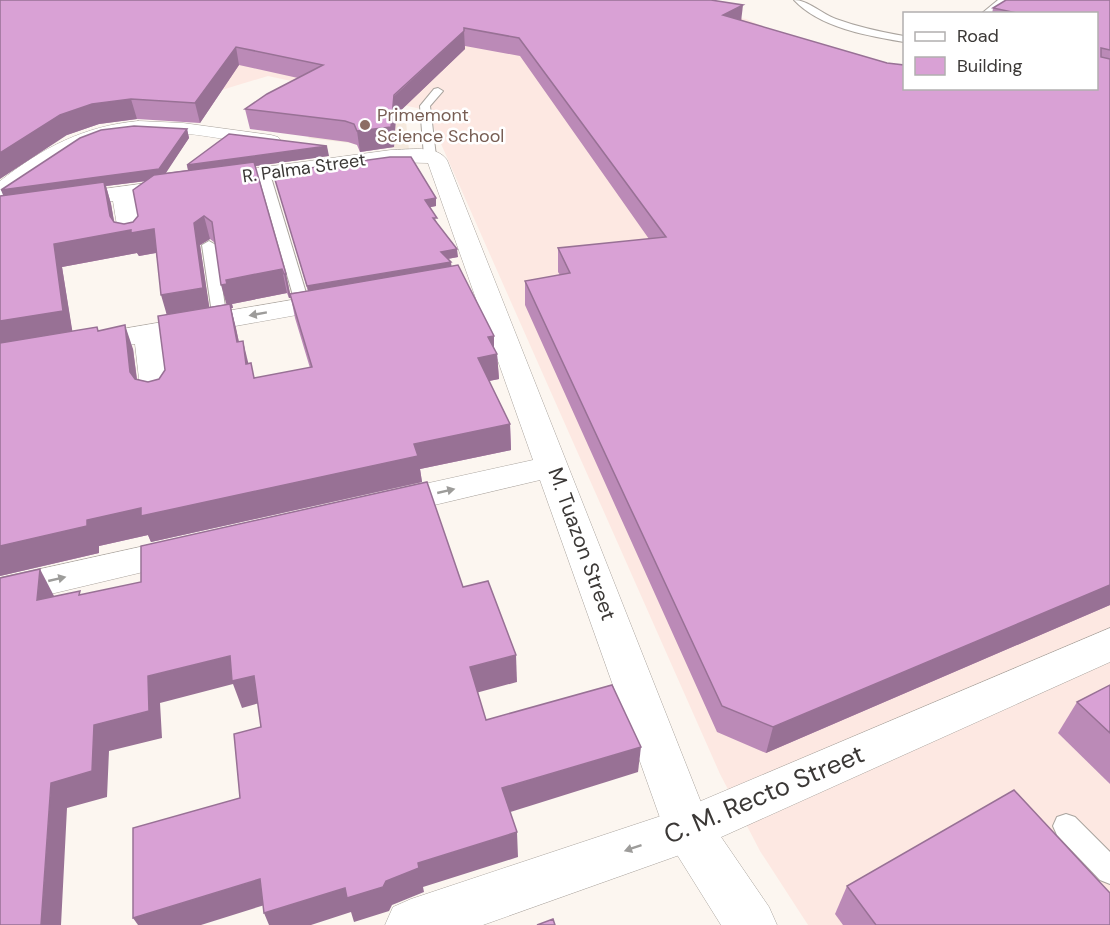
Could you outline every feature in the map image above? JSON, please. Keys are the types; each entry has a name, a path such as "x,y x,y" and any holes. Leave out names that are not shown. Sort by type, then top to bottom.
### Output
{"street":[{"path":"0,192 75,141 99,132 137,127 290,143"},
{"path":"313,146 391,156"},
{"name":"R. Palma Street","path":"0,210 391,156 430,156"},
{"name":"M. Tuazon Street","path":"430,156 437,160 470,277 553,466 688,829 751,925"},
{"path":"123,193 131,238"},
{"path":"0,359 359,296"},
{"path":"148,333 156,396"},
{"path":"362,510 553,466"},
{"path":"0,592 217,543"},
{"name":"C. M. Recto Street","path":"411,925 688,829 1110,644"}],"lane":[{"path":"798,0 825,17 855,29 903,39"},
{"path":"987,12 1003,0"},
{"path":"430,156 425,106 438,91"},
{"path":"264,174 303,306"},
{"path":"209,245 220,320"},
{"path":"1066,826 1110,871"}],"shaded area":[{"path":"0,0 624,0 746,19 903,88 903,90 921,90 1110,112 1110,925 808,925 760,851 720,774 426,110 268,76 215,92"},
{"name":"Primemont Science School","path":"348,106 405,112 409,150 308,138"}],"building":[{"path":"0,0 711,0 743,5 723,15 887,63 903,65 903,90 1098,90 1098,12 1012,12 993,8 1006,0 1110,0 1110,50 1101,48 1101,57 1110,59 1110,585 773,727 722,706 525,281 570,273 558,248 666,237 519,38 464,28 464,31 394,95 391,127 357,131 354,124 345,121 245,109 267,94 323,65 236,47 195,103 131,99 92,104 60,115 0,153"},
{"path":"134,126 187,129 159,169 1,190 80,138 101,130"},
{"path":"229,134 327,146 187,165"},
{"path":"390,157 411,157 436,198 425,200 437,218 433,218 457,249 441,252 451,262 307,286 273,173"},
{"path":"254,162 286,274 282,269 226,280 227,284 221,285 212,222 204,216 194,223 203,288 161,295 154,229 131,233 131,230 54,244 63,311 0,321 0,196 104,182 110,216 114,222 124,224 133,222 138,216 133,190 154,175"},
{"path":"458,265 494,336 488,337 497,354 478,358 510,424 414,444 418,456 141,516 141,508 87,520 87,526 0,546 0,343 97,327 98,331 125,325 130,372 135,379 148,382 159,379 165,370 158,316 230,304 237,342 243,341 246,364 251,363 254,378 312,367 290,294"},
{"path":"427,482 463,587 488,581 516,655 470,667 486,720 612,685 641,747 502,788 517,832 418,863 419,868 386,881 383,887 347,898 345,888 264,913 260,879 133,918 133,828 240,798 234,734 261,727 254,676 232,681 230,656 148,676 149,711 94,725 92,771 51,783 41,925 0,925 0,578 40,569 37,600 80,591 79,595 141,582 141,546"},
{"path":"1110,685 1110,733 1077,702"},
{"path":"1014,790 1110,893 1110,925 876,925 847,886"},
{"path":"553,919 555,925 537,925"}],"place":[{"name":"Primemont Science School","path":"365,125"}]}
